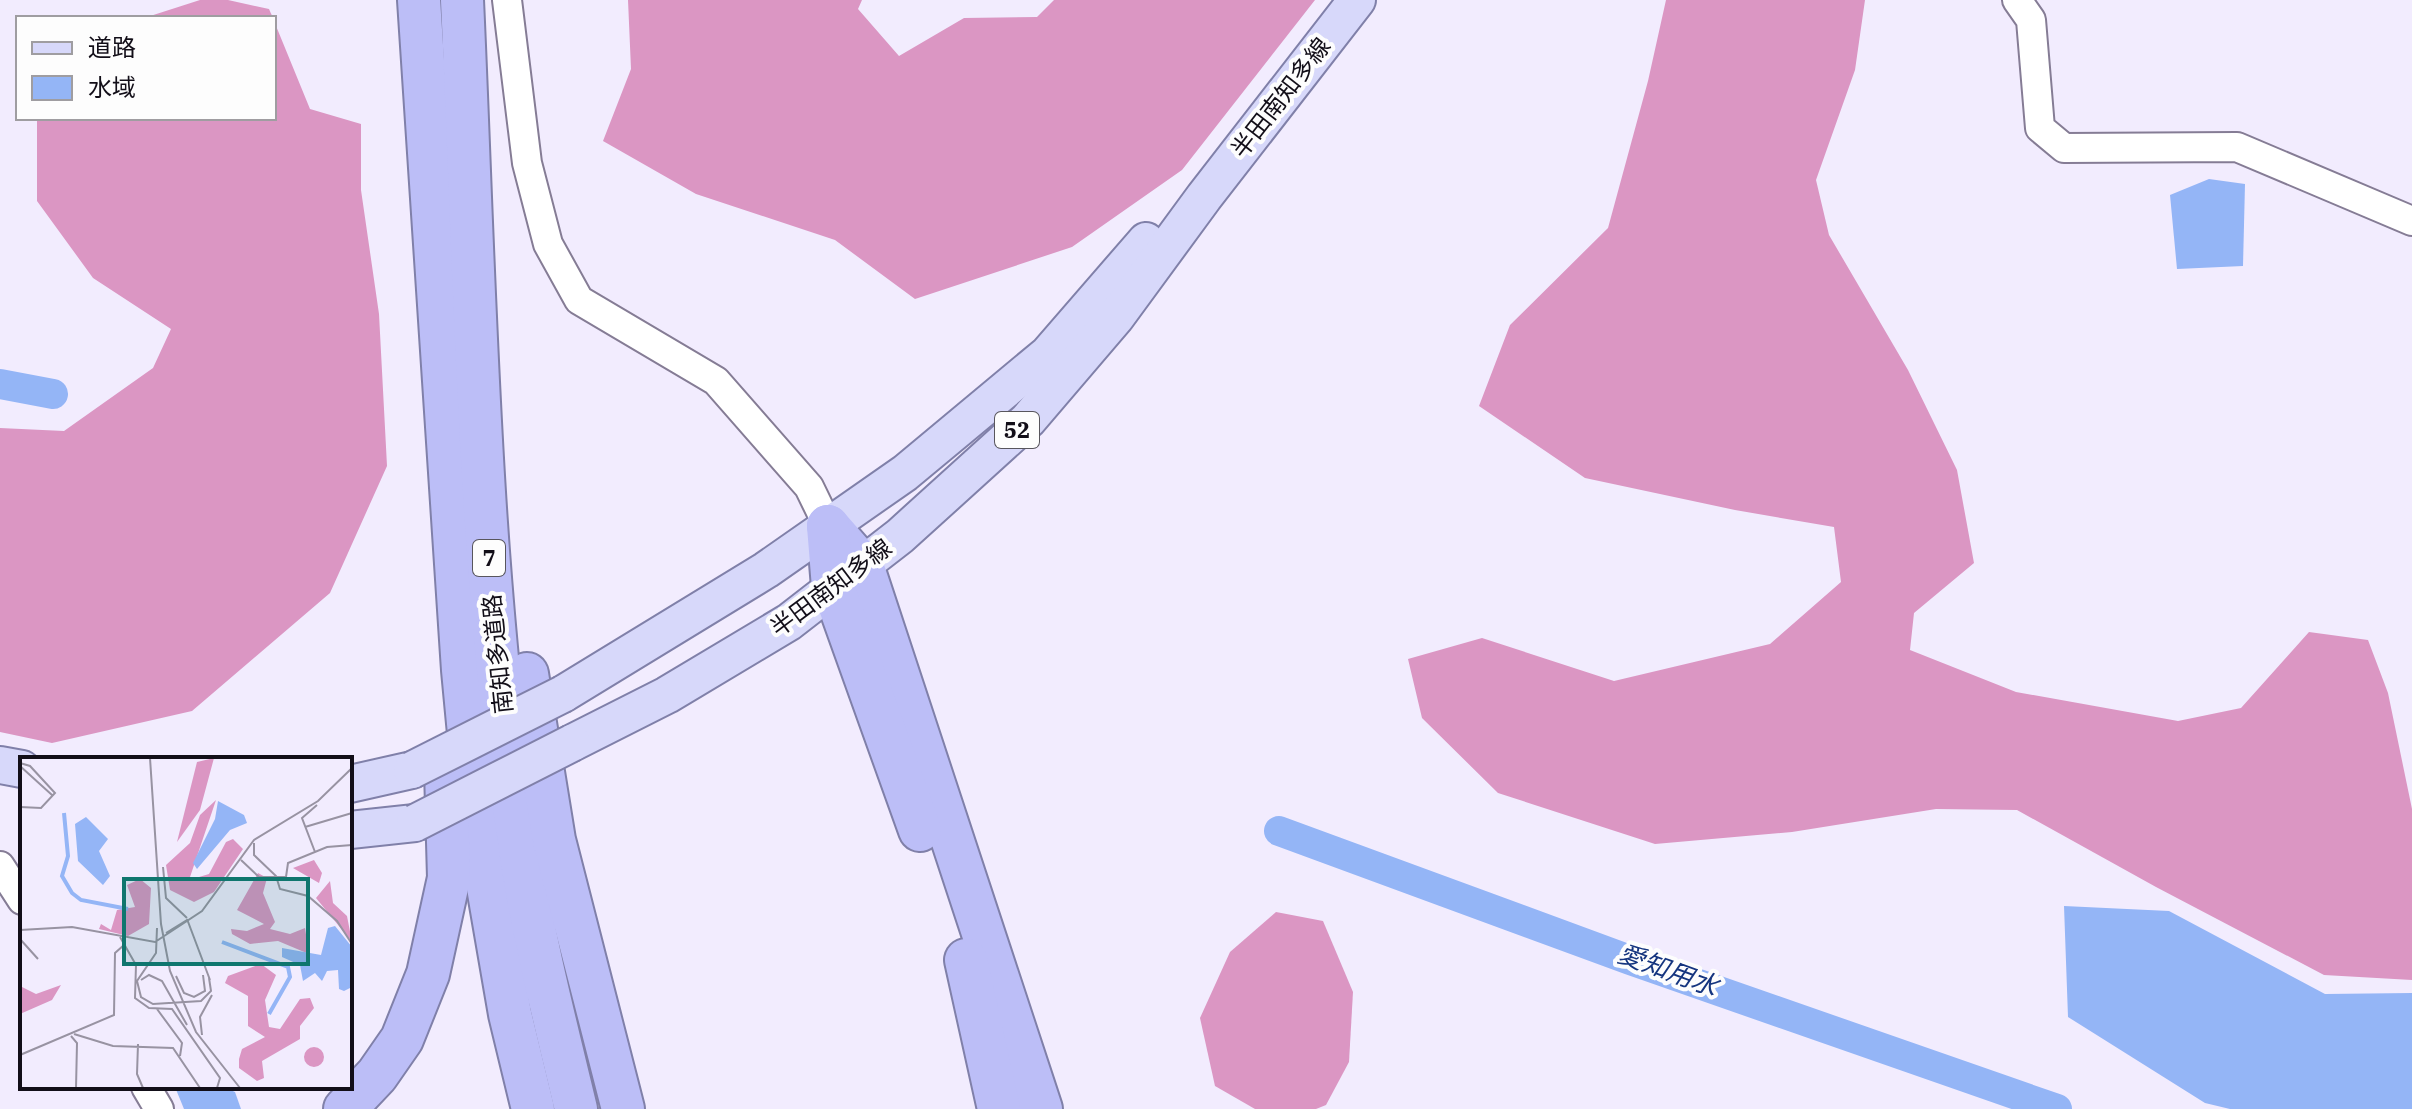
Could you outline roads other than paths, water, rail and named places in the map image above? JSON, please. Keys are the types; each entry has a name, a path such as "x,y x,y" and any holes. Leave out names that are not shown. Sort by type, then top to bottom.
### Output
{"highway":[{"name":"南知多道路","path":"419,0 463,670 478,829 510,1014 533,1109"},
{"name":"南知多道路","path":"462,0 491,592 521,857 576,1109"},
{"path":"345,1109 377,1075 402,1039 428,974 449,878 444,719 413,285 434,248"},
{"path":"828,526 1041,1109"},
{"path":"848,576 967,964 999,1109"},
{"path":"491,592 519,623 554,840 623,1109"}],"main road":[{"name":"半田南知多線","path":"352,830 415,823 667,695 775,631 900,536 1028,420 1116,317 1204,197 1357,0"},
{"name":"半田南知多線","path":"352,784 412,770 563,694 766,570 905,473 1048,354 1145,242 1204,197"},
{"path":"0,765 20,769"}],"street":[{"path":"507,0 527,163 548,244 579,300 716,381 809,487 828,526"},
{"path":"2017,0 2031,20 2040,128 2064,148 2237,147 2412,221"},
{"path":"1,868 20,897"},
{"path":"147,1089 159,1109"}],"water":[{"path":"2209,179 2245,184 2243,266 2177,269 2170,195"},
{"path":"2064,906 2169,911 2325,994 2412,993 2412,1109 2230,1109 2205,1103 2068,1017"},
{"path":"176,1089 228,1089 235,1092 241,1109 184,1109"}],"waterway":[{"name":"愛知用水","path":"0,384 53,394"},
{"name":"愛知用水","path":"1279,831 1630,960 2057,1109"}]}
